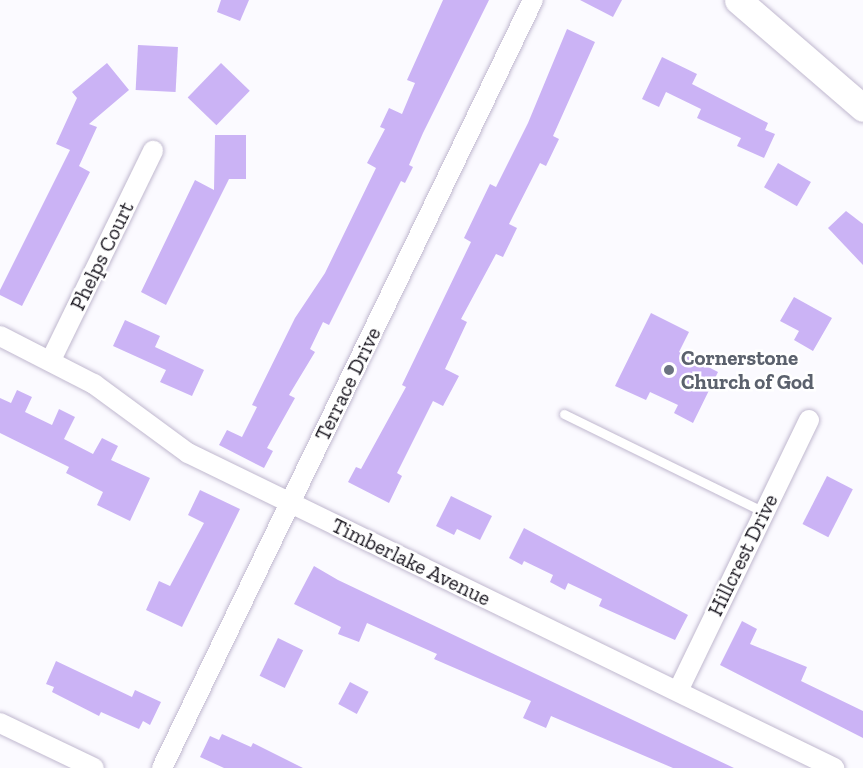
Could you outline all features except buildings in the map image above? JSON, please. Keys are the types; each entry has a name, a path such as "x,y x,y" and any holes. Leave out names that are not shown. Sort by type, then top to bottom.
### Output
{"main road":[{"path":"738,0 863,108"}],"street":[{"name":"Terrace Drive","path":"162,768 533,0"},
{"name":"Phelps Court","path":"51,360 153,151"},
{"name":"Timberlake Avenue","path":"0,336 51,360 94,384 188,453 834,768"},
{"name":"Hillcrest Drive","path":"678,691 809,420"},
{"path":"0,723 94,768"}],"lane":[{"path":"564,414 764,512"}],"place":[{"name":"Cornerstone Church of God","path":"669,370"}]}
